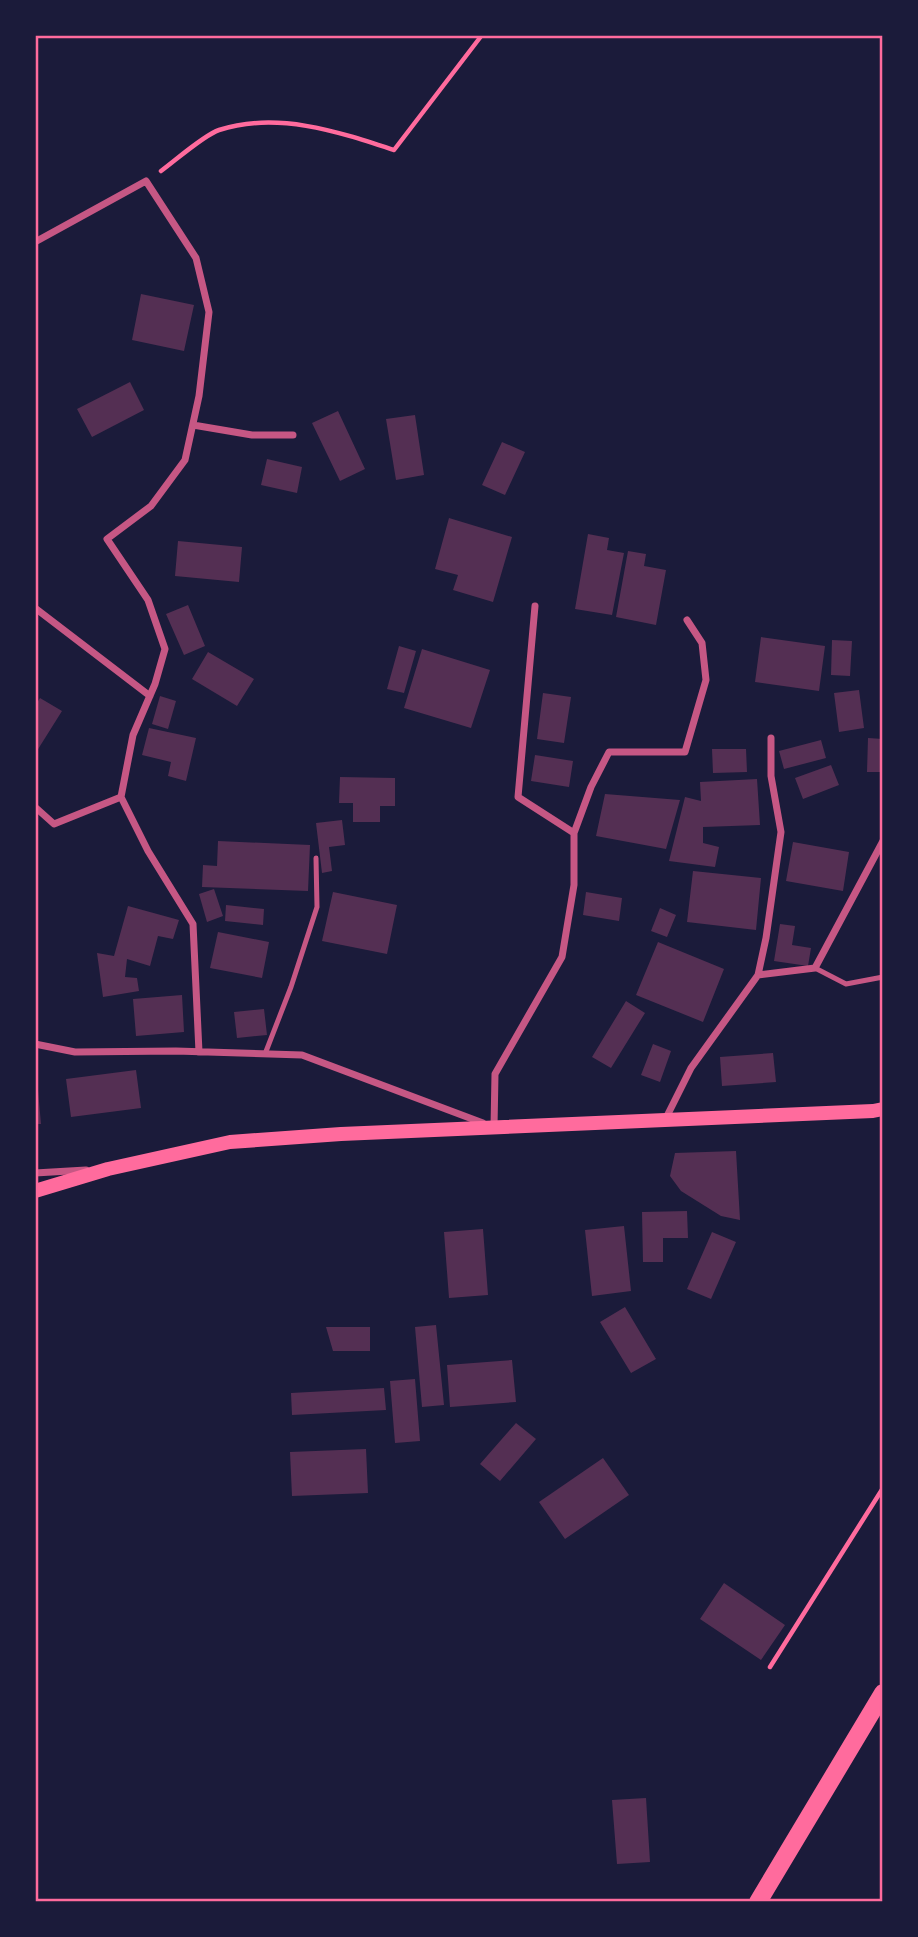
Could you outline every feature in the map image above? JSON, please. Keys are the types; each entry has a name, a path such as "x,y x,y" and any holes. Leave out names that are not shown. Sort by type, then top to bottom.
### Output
{"main road":[{"path":"35,1191 108,1169 230,1142 494,1127 873,1111 883,1108"},
{"path":"758,1902 883,1692"},
{"path":"747,1902 784,1857"},
{"path":"767,1902 784,1857"}],"street":[{"path":"35,242 146,181 196,258 209,312 200,396 185,460 150,506 107,539 148,600 164,649 150,696 133,735 121,796 148,851 193,924 199,1052"},
{"path":"192,425 252,435 293,435"},
{"path":"535,607 518,797 574,832"},
{"path":"35,608 150,696"},
{"path":"35,1044 75,1052 302,1055 494,1127 495,1074 562,957 574,885 574,832 591,787 610,752 685,752 706,680 702,643 687,620"},
{"path":"665,1120 691,1068 758,975 781,832 771,776 771,738"},
{"path":"35,807 54,824 121,796"},
{"path":"758,975 815,968 883,841"},
{"path":"35,1173 108,1169"}],"lane":[{"path":"265,1054 291,987 317,907 316,858"},
{"path":"815,968 846,984 883,977"}],"path":[{"path":"146,181 217,131 258,122 332,129 394,150 482,35"},
{"path":"771,1667 883,1488"}],"building":[{"path":"141,294 194,305 184,351 132,340"},
{"path":"130,382 144,410 92,437 77,409"},
{"path":"338,411 365,469 340,481 312,423"},
{"path":"415,415 424,475 396,480 386,419"},
{"path":"502,442 525,452 505,495 482,485"},
{"path":"267,459 302,467 297,493 261,485"},
{"path":"449,518 512,537 493,602 453,590 458,575 435,569"},
{"path":"588,534 609,538 607,550 624,553 612,615 575,609"},
{"path":"178,541 242,547 239,582 175,576"},
{"path":"628,551 646,554 644,566 666,570 656,625 616,617"},
{"path":"188,605 205,646 184,655 166,614"},
{"path":"761,637 825,646 819,691 755,682"},
{"path":"832,640 852,641 850,676 831,675"},
{"path":"399,646 416,651 404,693 387,689"},
{"path":"422,649 490,670 471,728 404,708"},
{"path":"208,652 254,679 237,706 192,679"},
{"path":"859,690 864,728 839,732 834,693"},
{"path":"543,693 571,697 564,743 537,739"},
{"path":"160,696 176,701 168,729 152,724"},
{"path":"40,698 62,711 35,754 35,706"},
{"path":"149,728 196,738 186,781 168,776 171,762 142,755"},
{"path":"868,738 883,739 883,772 867,772"},
{"path":"821,740 826,758 784,769 779,751"},
{"path":"712,749 746,749 747,772 713,773"},
{"path":"535,755 573,761 569,787 531,781"},
{"path":"831,765 839,785 803,799 795,778"},
{"path":"340,777 395,778 395,806 380,806 380,822 353,822 353,803 339,803"},
{"path":"757,779 760,825 703,827 703,843 719,847 715,867 669,861 685,797 701,801 700,782"},
{"path":"605,794 680,800 666,849 596,836"},
{"path":"342,820 345,845 329,847 332,871 322,873 316,823"},
{"path":"218,841 310,845 308,891 202,887 203,865 217,866"},
{"path":"793,842 849,852 843,891 786,881"},
{"path":"693,871 761,878 756,930 687,922"},
{"path":"214,889 223,916 207,922 199,894"},
{"path":"333,892 397,905 387,954 322,941"},
{"path":"586,892 622,898 619,921 583,915"},
{"path":"226,905 264,909 263,925 225,921"},
{"path":"128,906 179,920 173,939 158,936 150,966 127,959 125,977 137,978 139,991 103,997 97,953 114,956"},
{"path":"660,908 676,915 667,937 651,931"},
{"path":"780,924 795,926 792,945 811,948 808,966 774,961"},
{"path":"218,932 269,942 262,978 210,968"},
{"path":"658,942 724,969 703,1022 636,995"},
{"path":"182,995 184,1032 136,1036 133,999"},
{"path":"626,1001 645,1013 611,1068 592,1057"},
{"path":"264,1009 267,1035 237,1038 234,1012"},
{"path":"653,1044 671,1051 660,1082 641,1075"},
{"path":"773,1053 776,1082 722,1086 720,1057"},
{"path":"136,1070 141,1108 71,1117 66,1079"},
{"path":"37,1079 41,1124 35,1124"},
{"path":"736,1151 740,1220 721,1216 681,1191 670,1176 675,1153"},
{"path":"687,1211 688,1238 663,1238 663,1262 643,1262 642,1212"},
{"path":"624,1226 631,1291 592,1296 585,1230"},
{"path":"483,1229 488,1295 449,1298 444,1232"},
{"path":"712,1232 736,1242 711,1299 687,1289"},
{"path":"625,1307 656,1359 631,1373 600,1322"},
{"path":"436,1325 444,1405 422,1407 415,1327"},
{"path":"326,1327 370,1327 370,1351 333,1351"},
{"path":"512,1360 516,1402 450,1407 447,1365"},
{"path":"415,1379 420,1441 395,1443 390,1381"},
{"path":"384,1388 386,1410 292,1415 291,1393"},
{"path":"516,1423 536,1439 500,1481 480,1464"},
{"path":"366,1449 368,1493 292,1496 290,1452"},
{"path":"603,1458 629,1495 565,1539 539,1502"},
{"path":"724,1583 785,1625 761,1660 700,1619"},
{"path":"646,1798 650,1862 617,1864 612,1800"}]}
